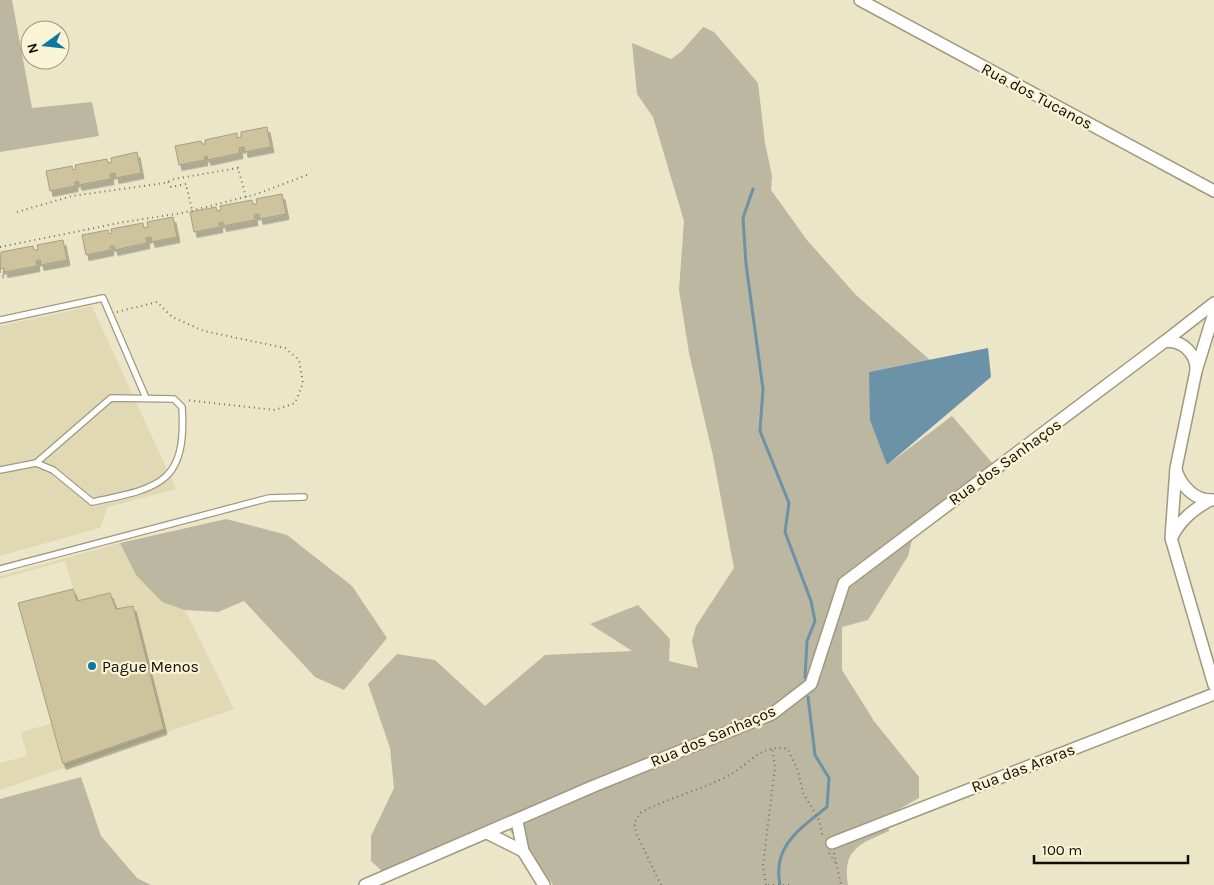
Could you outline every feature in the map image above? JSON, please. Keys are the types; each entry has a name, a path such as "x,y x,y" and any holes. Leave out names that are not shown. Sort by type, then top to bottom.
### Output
{"street":[{"name":"Rua dos Tucanos","path":"860,0 1214,191"},
{"name":"Rua dos Sanhaços","path":"365,885 517,821 594,786 772,714 811,684 844,583 960,494 1027,448 1214,303"},
{"path":"1214,313 1196,371 1176,468 1171,538 1214,685"},
{"path":"1164,342 1171,341 1188,349 1196,364 1196,371"},
{"path":"1176,468 1180,481 1188,491 1212,500"},
{"path":"1171,538 1178,525 1193,509 1212,500"},
{"name":"Rua das Araras","path":"832,844 1214,694"},
{"path":"517,821 523,851 544,885"},
{"path":"487,833 523,851"}],"lane":[{"path":"0,320 103,298 146,398"},
{"path":"0,470 36,463 111,398 174,399 182,407 184,428 176,468 159,483 134,493 92,502 53,470 36,463"},
{"path":"0,569 269,498 304,497"}],"path":[{"path":"17,212 72,196 168,182 238,168 246,197"},
{"path":"0,247 192,210 246,197 307,175"},
{"path":"168,182 170,187 186,184 192,210"},
{"path":"110,313 157,302 172,317 204,330 284,348 299,360 303,383 295,403 275,410 174,399"},
{"path":"772,747 775,768 763,865 767,885 789,885"},
{"path":"661,885 637,835 634,823 640,812 726,777 763,750 772,747 788,749 798,771 803,793 819,820"},
{"path":"832,844 841,885"}],"shaded area":[{"path":"0,0 12,0 20,43 20,70 25,70 32,108 92,102 99,136 0,152"},
{"path":"703,27 714,32 758,83 765,143 772,176 771,190 807,240 856,295 930,360 869,372 887,465 952,416 994,465 916,524 908,556 868,620 842,627 842,670 874,721 919,777 919,798 887,816 889,831 855,849 848,863 848,885 553,885 530,852 509,830 480,833 382,871 371,861 371,836 394,788 390,748 368,684 397,654 435,660 485,706 545,655 632,651 590,624 638,605 670,639 669,661 698,668 692,641 696,626 734,568 713,456 689,353 679,290 684,221 653,117 637,94 632,43 671,59 681,52"},
{"path":"92,306 176,489 108,507 100,528 0,556 0,326"},
{"path":"226,519 287,535 352,586 387,638 344,690 315,677 244,601 218,612 185,610 162,602 136,575 120,543"},
{"path":"120,543 136,575 161,601 185,610 234,709 0,790 0,763 27,756 21,732 53,723 64,764 164,729 133,607 116,609 110,593 77,601 65,561 0,579 0,576"},
{"path":"81,777 101,836 137,878 151,885 0,885 0,799"}],"water":[{"path":"988,348 991,377 887,465 870,420 869,372"}],"building":[{"path":"267,127 271,147 245,152 244,147 239,148 240,153 208,160 207,156 204,157 205,160 179,165 175,146 201,141 202,144 205,144 205,140 237,133 237,138 241,137 241,132"},
{"path":"137,152 141,173 116,178 115,173 110,174 111,179 79,185 78,181 75,182 75,186 50,191 46,171 72,166 73,170 76,169 75,165 107,159 108,163 112,162 111,158"},
{"path":"282,194 286,214 260,219 259,214 254,215 255,220 223,226 223,222 219,223 220,227 194,232 190,212 216,207 217,211 221,210 220,206 252,200 253,204 257,204 256,199"},
{"path":"173,217 177,237 152,242 151,237 146,238 147,243 115,250 114,246 110,246 111,250 86,255 82,235 108,230 109,234 112,233 111,229 143,223 144,228 148,227 147,222"},
{"path":"63,240 67,260 41,265 40,260 36,261 37,266 5,272 4,268 0,269 1,252 33,246 34,250 38,250 37,245"},
{"name":"Pague Menos","path":"73,589 77,601 110,593 116,609 133,606 164,729 63,764 18,603"}],"waterway":[{"path":"753,189 743,218 746,264 763,389 760,431 789,503 785,532 811,601 815,621 807,641 805,678"},
{"path":"780,885 780,859 784,849 798,831 827,807 829,778 815,755 808,697"}],"place":[{"name":"Pague Menos","path":"92,666"}]}
